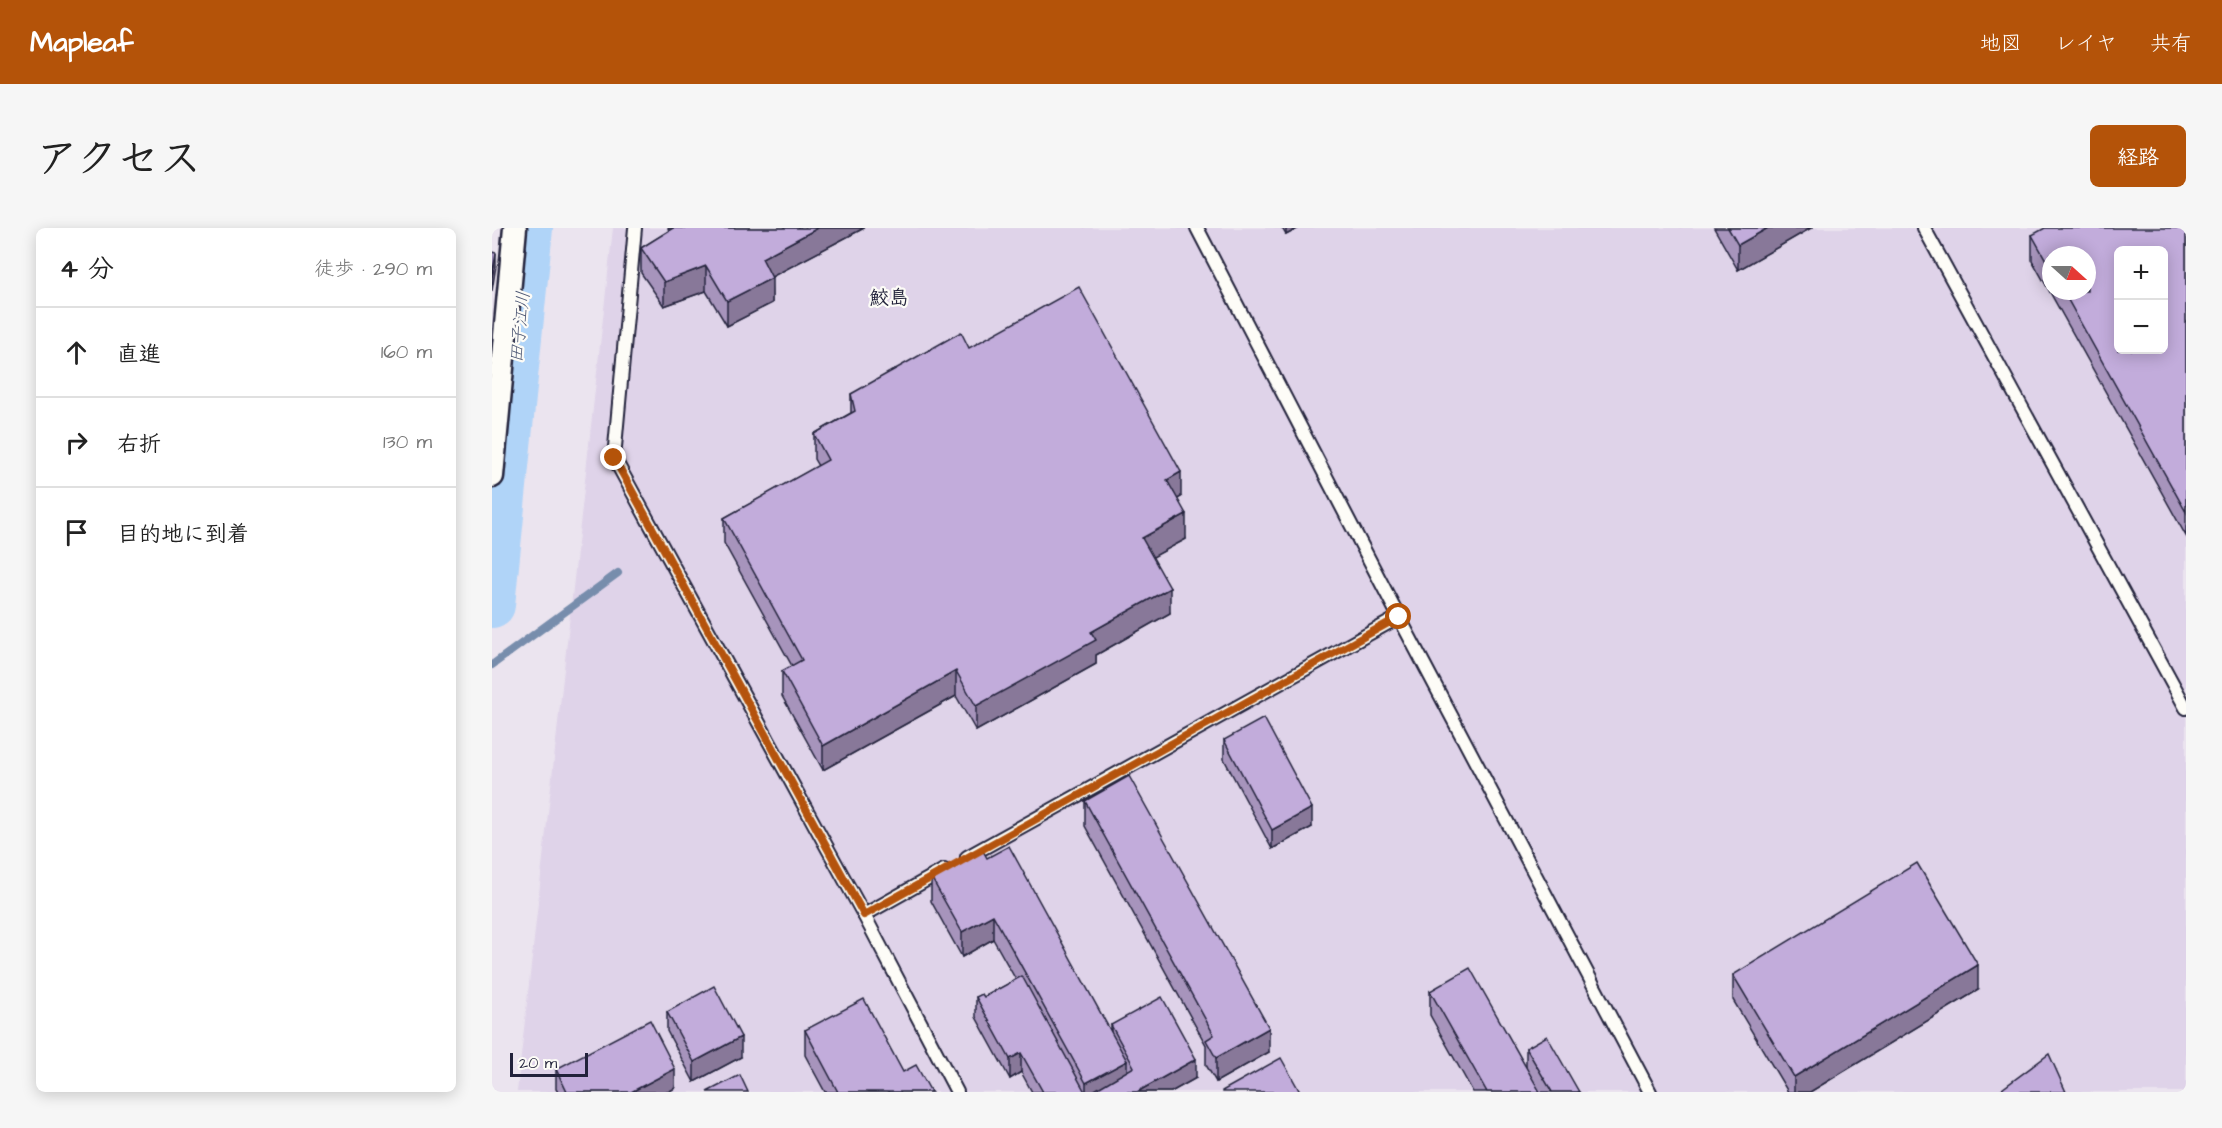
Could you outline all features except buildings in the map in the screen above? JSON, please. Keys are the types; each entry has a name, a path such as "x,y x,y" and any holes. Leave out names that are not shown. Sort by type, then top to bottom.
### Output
{"street":[{"path":"493,465 498,342 515,228"}],"lane":[{"path":"635,228 614,458 864,915 957,1092"},
{"path":"1197,228 1650,1092"},
{"path":"1924,228 2186,708"},
{"path":"864,915 1399,617"}],"shaded area":[{"path":"613,228 2186,228 2186,1092 517,1092"}],"waterway":[{"name":"田子江川","path":"492,605 530,228"},
{"path":"492,665 618,573"}],"district":[{"name":"鮫島","path":"889,298"}],"route":[{"path":"614,458 864,915 1399,617"}]}
